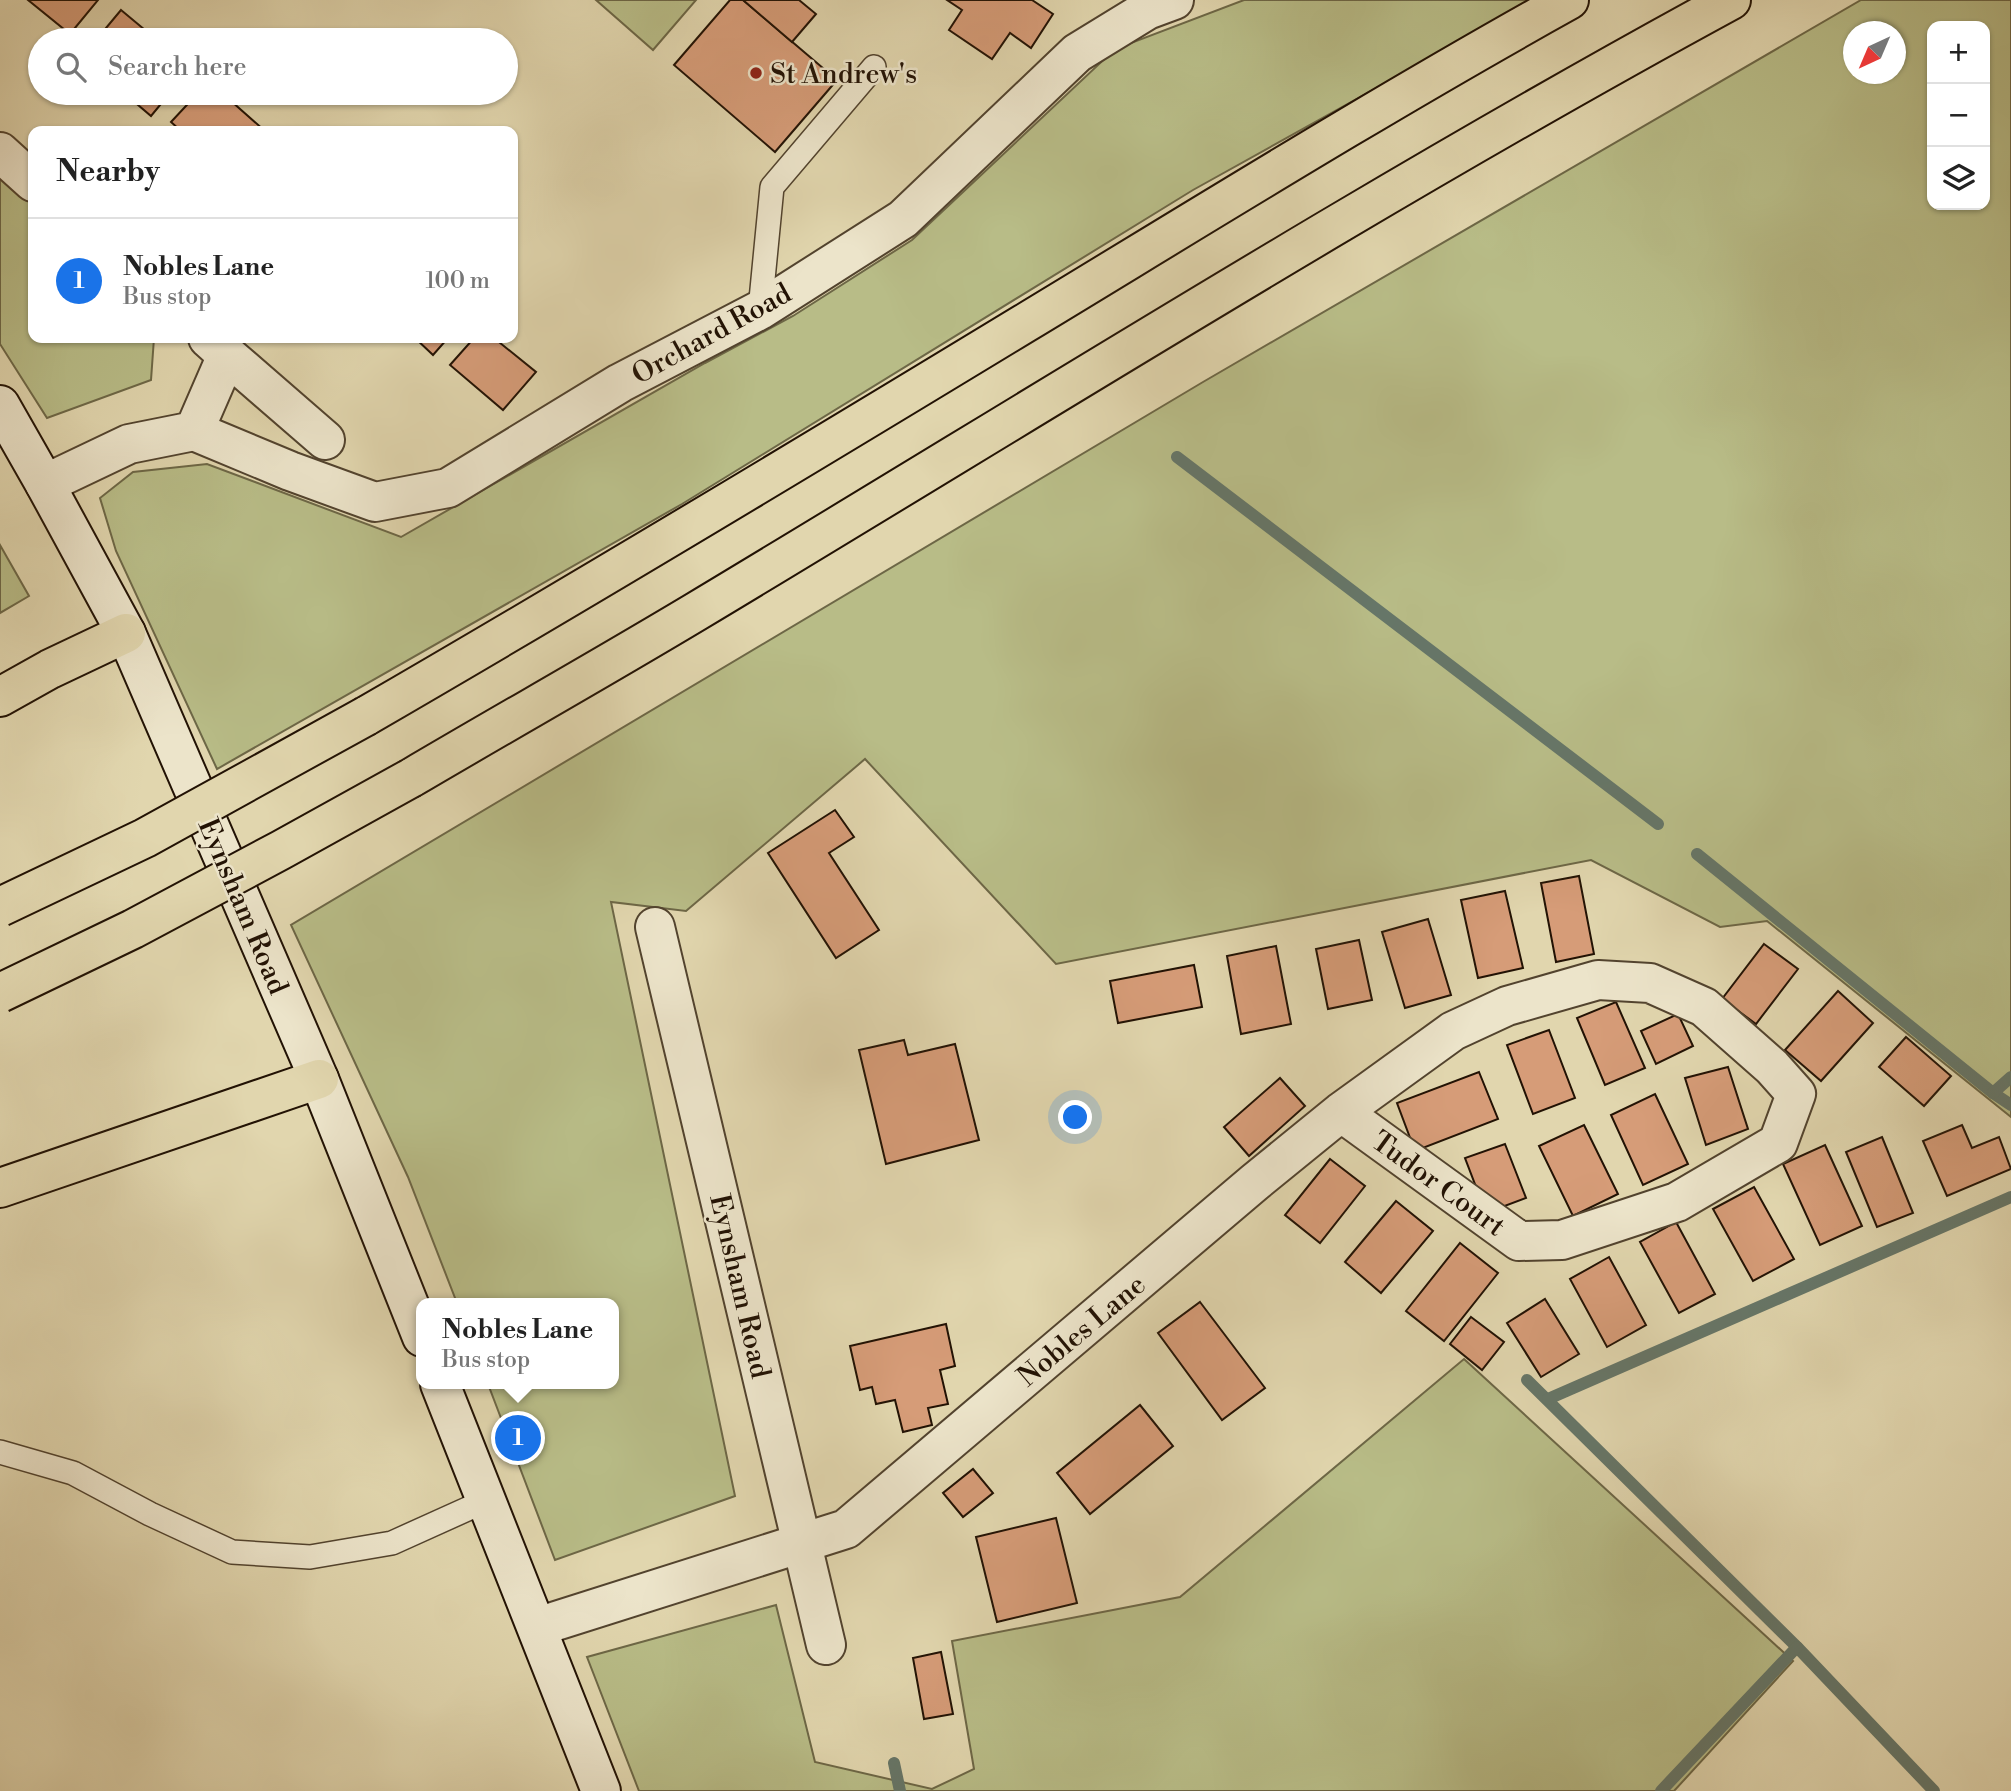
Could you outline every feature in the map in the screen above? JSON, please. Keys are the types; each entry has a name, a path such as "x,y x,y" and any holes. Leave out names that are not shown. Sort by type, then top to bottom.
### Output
{"highway":[{"path":"0,907 145,838 366,716 627,564 1167,237 1569,0"},
{"path":"0,993 146,922 411,778 692,614 1463,150 1731,0"},
{"path":"0,697 50,669 126,633"},
{"path":"0,1188 319,1079"}],"street":[{"name":"Orchard Road","path":"194,431 290,471 375,502 448,488 620,383 760,310 903,219 1077,53 1147,10 1174,0"},
{"path":"0,152 28,177"},
{"path":"45,484 129,444 194,431 217,346 325,440"},
{"name":"Eynsham Road","path":"0,405 126,633 319,1079 416,1322"},
{"name":"Eynsham Road","path":"655,927 826,1645"},
{"name":"Tudor Court","path":"1255,1182 1340,1112 1454,1031 1507,1006 1598,980 1650,983 1704,1007 1772,1067 1796,1094 1779,1143 1677,1202 1562,1240 1519,1241 1340,1112"},
{"name":"Nobles Lane","path":"537,1627 846,1529 1255,1182"},
{"path":"442,1389 601,1791"}],"lane":[{"path":"760,310 772,187 874,67"},
{"path":"0,1452 73,1473 150,1514 232,1552 310,1557 392,1543 485,1501"}],"green space":[{"path":"596,0 696,0 653,50"},
{"path":"1244,0 1535,0 1193,190 682,504 217,769 116,551 100,498 133,472 207,464 401,537 705,363 793,316 912,240 1115,49"},
{"path":"1861,0 2011,0 2011,1117 1767,921 1720,927 1591,860 1056,964 865,759 686,911 611,902 735,1496 555,1560 490,1389 619,1389 619,1298 455,1298 408,1177 291,925 1203,382"},
{"path":"0,171 28,197 28,343 154,343 151,380 47,418 0,344"},
{"path":"0,545 29,596 0,613"},
{"path":"1464,1359 1793,1661 1674,1791 639,1791 587,1657 776,1605 815,1762 932,1789 974,1769 952,1641 1180,1597"}],"building":[{"path":"28,0 98,0 75,28 63,28"},
{"name":"St Andrew's","path":"730,0 743,0 837,80 775,152 674,65"},
{"path":"743,0 799,0 816,14 792,42"},
{"path":"947,0 1032,0 1053,14 1031,48 1010,33 992,59 949,30 962,10"},
{"path":"121,10 143,28 106,28"},
{"path":"138,105 160,105 151,116"},
{"path":"187,105 236,105 259,126 175,126 171,122"},
{"path":"420,343 444,343 433,355"},
{"path":"470,343 500,343 536,372 503,410 450,365"},
{"path":"835,810 854,837 829,853 879,930 836,958 768,853"},
{"path":"1579,876 1594,954 1556,962 1541,883"},
{"path":"1505,891 1523,968 1478,978 1461,900"},
{"path":"1428,919 1451,995 1405,1008 1382,932"},
{"path":"1359,940 1372,1000 1328,1009 1316,949"},
{"path":"1764,944 1798,969 1756,1024 1722,999"},
{"path":"1276,946 1291,1024 1241,1034 1227,956"},
{"path":"1194,965 1202,1007 1118,1023 1110,981"},
{"path":"1838,991 1873,1023 1821,1081 1785,1050"},
{"path":"1616,1002 1645,1068 1605,1085 1577,1018"},
{"path":"1678,1014 1693,1046 1656,1064 1641,1031"},
{"path":"1549,1030 1575,1098 1533,1114 1507,1045"},
{"path":"1906,1037 1951,1076 1924,1106 1879,1067"},
{"path":"904,1040 908,1055 955,1044 979,1140 886,1164 859,1050"},
{"path":"1728,1067 1748,1129 1706,1145 1685,1078"},
{"path":"1479,1072 1498,1119 1415,1151 1397,1103"},
{"path":"1280,1078 1305,1106 1249,1156 1224,1127"},
{"path":"1655,1094 1688,1164 1643,1185 1611,1115"},
{"path":"1584,1125 1618,1194 1573,1216 1539,1146"},
{"path":"1962,1125 1972,1148 1999,1137 2011,1169 1947,1196 1923,1141"},
{"path":"1882,1137 1913,1213 1877,1227 1846,1152"},
{"path":"1505,1144 1526,1198 1486,1213 1465,1158"},
{"path":"1825,1145 1862,1226 1820,1245 1783,1164"},
{"path":"1330,1159 1365,1186 1320,1243 1285,1215"},
{"path":"1754,1187 1794,1259 1753,1281 1713,1209"},
{"path":"1396,1201 1433,1231 1381,1293 1345,1262"},
{"path":"1676,1222 1715,1294 1679,1313 1640,1242"},
{"path":"1460,1243 1498,1273 1444,1341 1406,1311"},
{"path":"1609,1257 1646,1325 1607,1347 1570,1279"},
{"path":"1545,1299 1579,1354 1541,1377 1507,1323"},
{"path":"1200,1302 1265,1388 1222,1420 1158,1333"},
{"path":"1471,1317 1504,1342 1482,1370 1450,1344"},
{"path":"946,1324 955,1366 940,1370 948,1404 928,1408 932,1425 903,1432 895,1400 876,1404 872,1387 860,1390 850,1346"},
{"path":"1140,1405 1173,1446 1090,1514 1057,1473"},
{"path":"973,1469 993,1493 963,1517 943,1493"},
{"path":"1056,1518 1077,1603 997,1622 976,1537"},
{"path":"941,1652 953,1714 924,1719 913,1658"}],"waterway":[{"path":"1177,457 1658,824"},
{"path":"1697,854 2011,1105"},
{"path":"1993,1093 2011,1077"},
{"path":"1548,1399 2011,1197"},
{"path":"1527,1380 1797,1647 1934,1791"},
{"path":"1661,1791 1797,1647"},
{"path":"894,1763 900,1791"}],"place":[{"name":"St Andrew's","path":"756,73"},
{"name":"Nobles Lane","path":"518,1438"}]}
